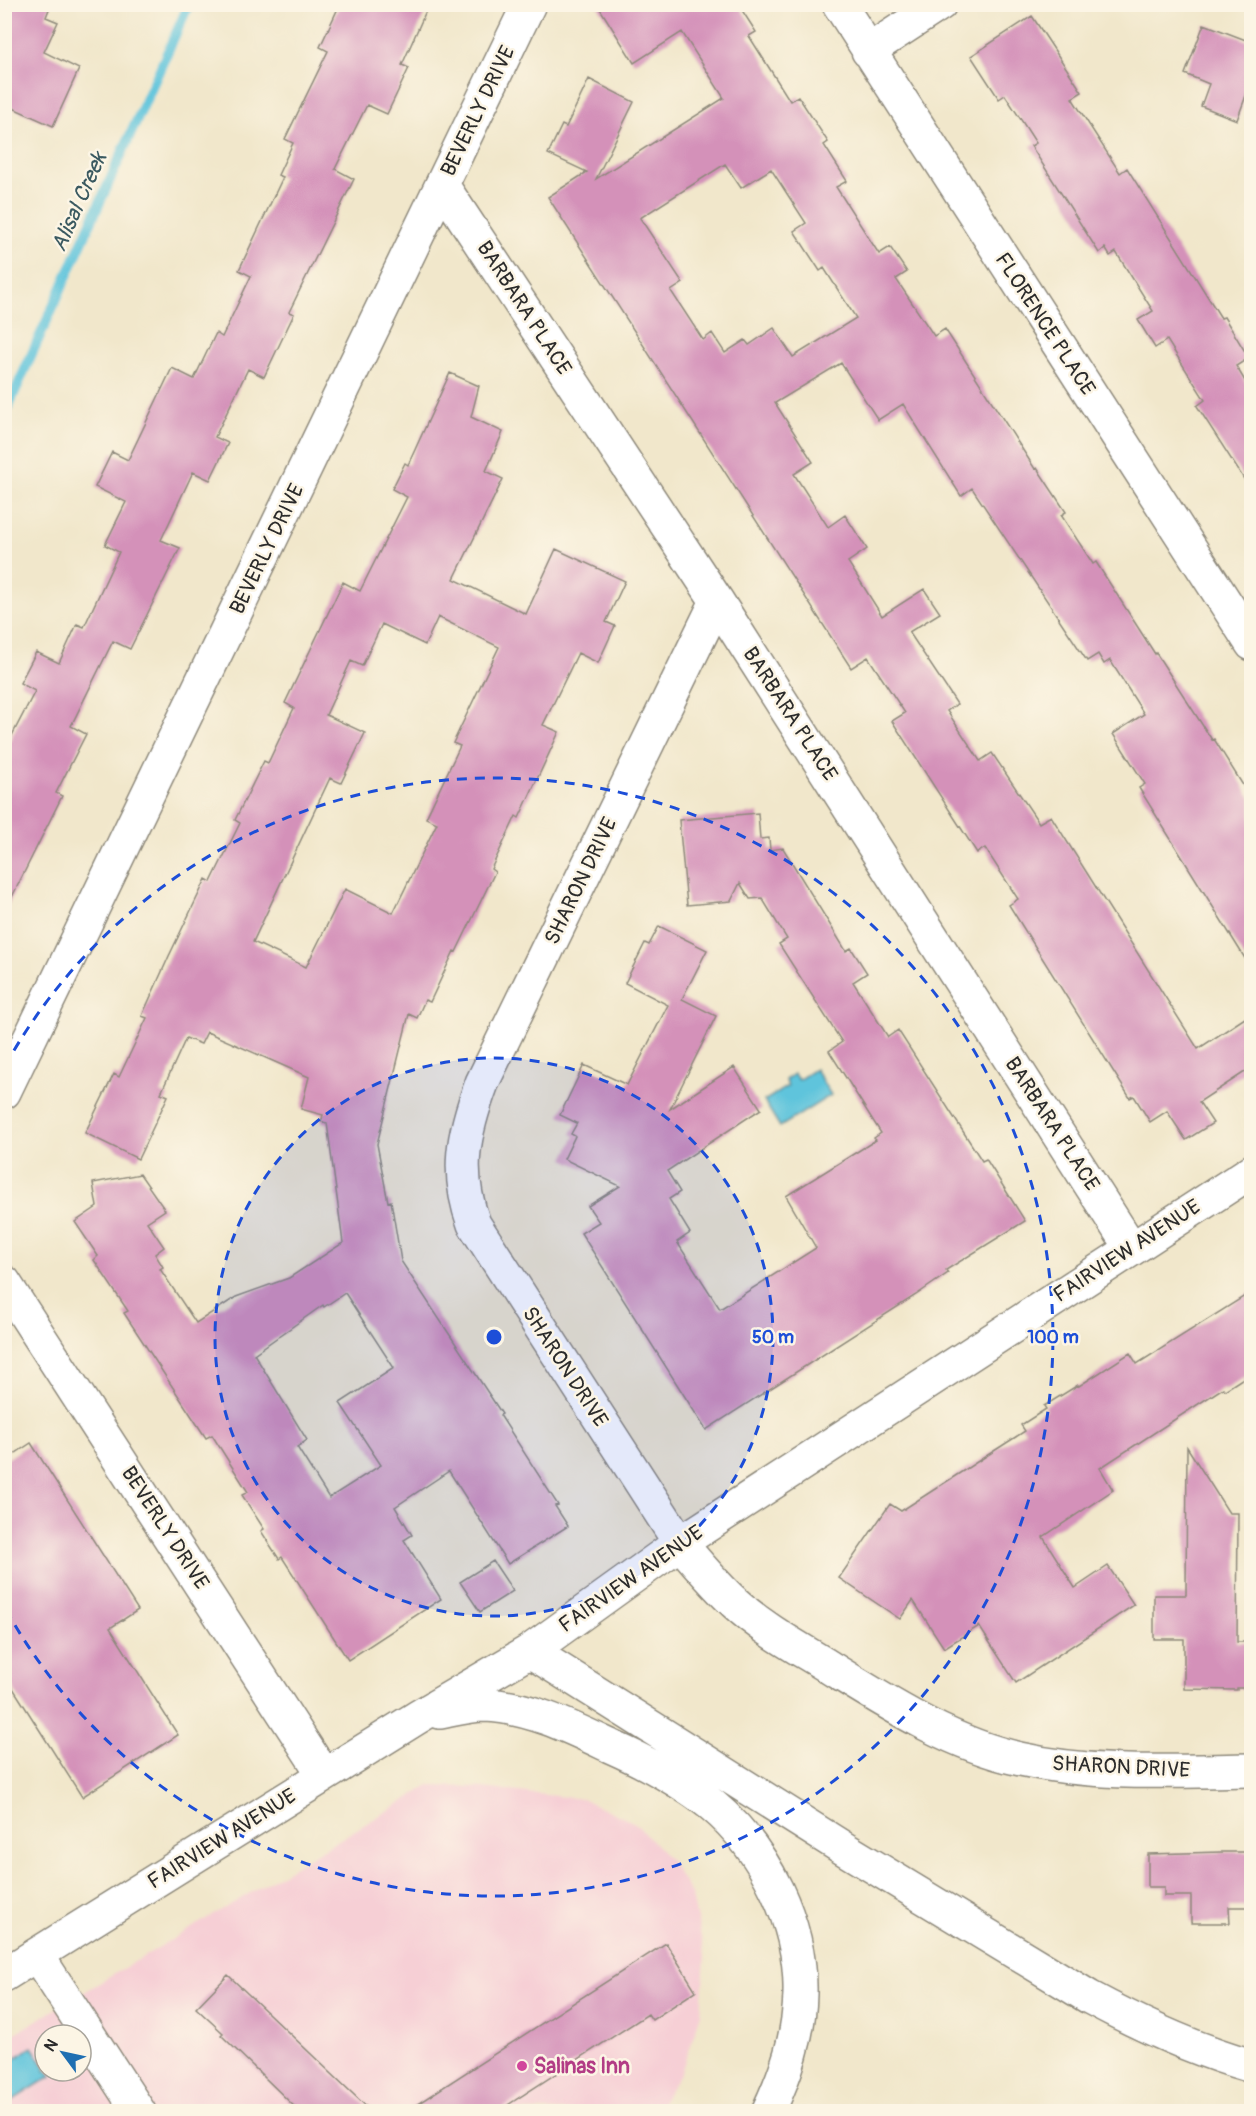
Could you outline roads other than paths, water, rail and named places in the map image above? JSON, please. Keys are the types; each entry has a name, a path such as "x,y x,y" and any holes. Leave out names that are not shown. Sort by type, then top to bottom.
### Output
{"main road":[{"name":"BEVERLY DRIVE","path":"4,1092 529,4"},
{"name":"FLORENCE PLACE","path":"838,4 1251,644"},
{"path":"868,51 940,4"},
{"name":"BARBARA PLACE","path":"442,185 717,601 1131,1248"},
{"name":"SHARON DRIVE","path":"717,601 482,1083 467,1125 462,1162 465,1196 474,1224 680,1543 728,1596 773,1632 915,1718 975,1746 1019,1759 1075,1768 1113,1771 1251,1770"},
{"name":"FAIRVIEW AVENUE","path":"4,1975 418,1717 530,1651 680,1543 1251,1171"},
{"name":"BEVERLY DRIVE","path":"4,1281 324,1775"},
{"path":"530,1651 843,1848 1089,1997 1192,2046 1251,2066"},
{"path":"418,1717 483,1705 511,1708 565,1724 655,1768 711,1804 731,1822 765,1869 780,1899 798,1959 800,1993 792,2052 783,2081 768,2112"},
{"path":"37,1955 140,2112"}],"water":[{"path":"815,1069 831,1095 780,1127 764,1101 788,1086 785,1080 794,1074 798,1080"},
{"path":"32,2047 33,2083 40,2083 7,2104 5,2065"}],"waterway":[{"name":"Alisal Creek","path":"4,416 189,4"}],"place":[{"name":"Salinas Inn","path":"522,2066"}]}
